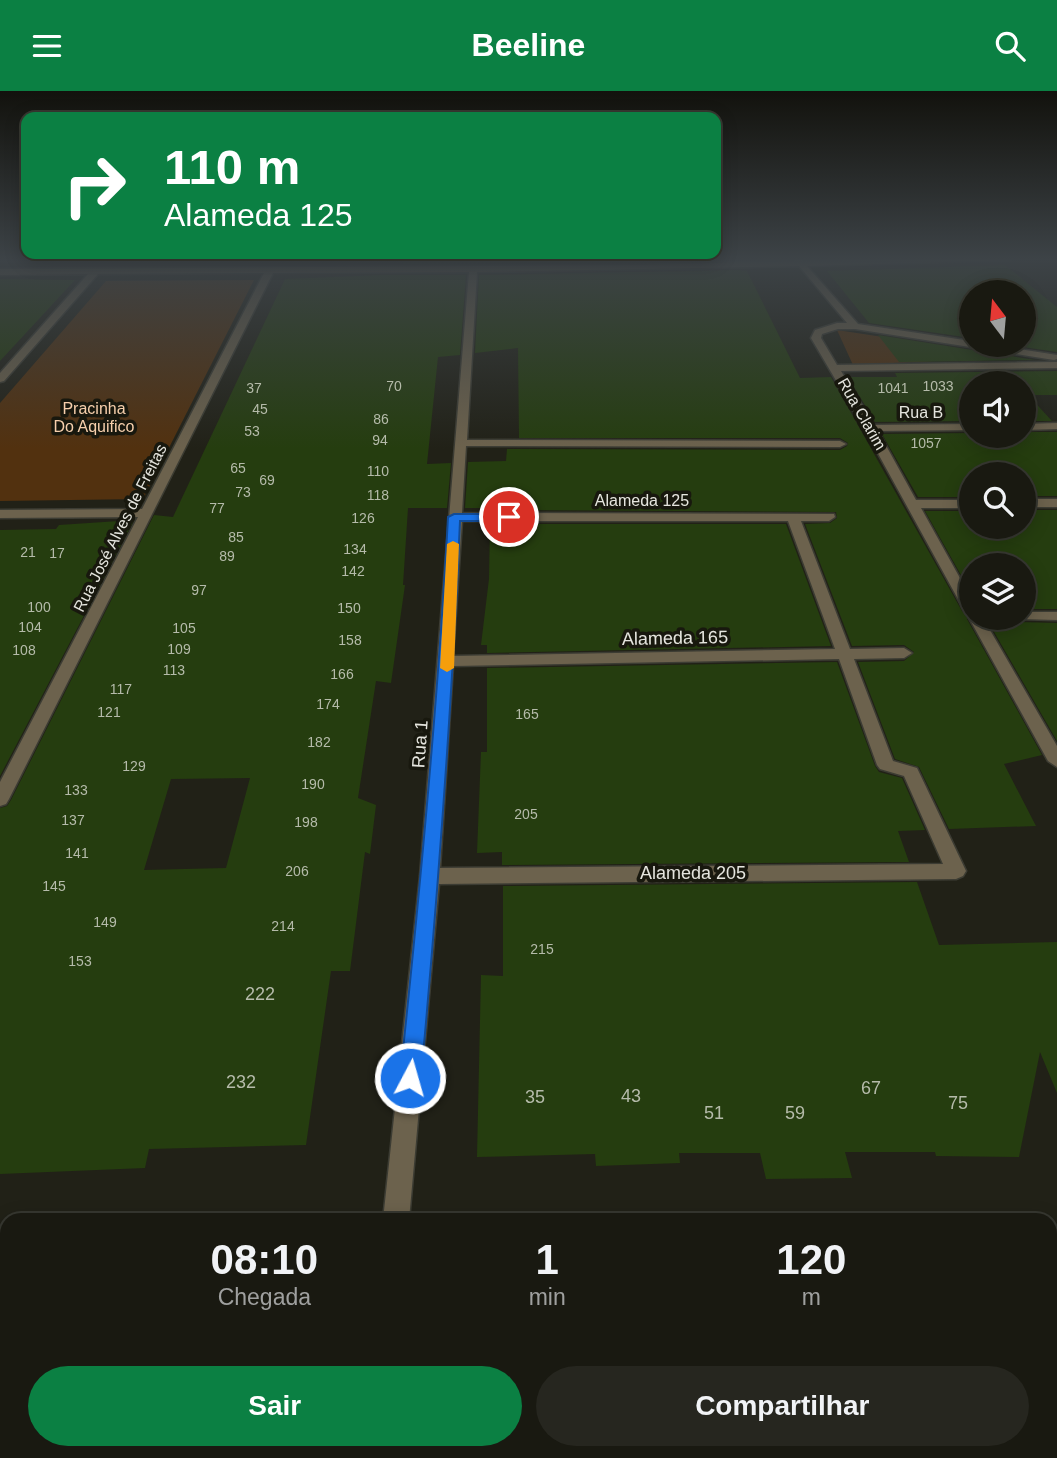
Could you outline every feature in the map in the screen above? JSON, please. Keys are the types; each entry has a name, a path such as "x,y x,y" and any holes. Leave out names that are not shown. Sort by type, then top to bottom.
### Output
{"street":[{"path":"0,379 51,322"},
{"name":"Rua José Alves de Freitas","path":"0,799 244,322"},
{"name":"Rua 1","path":"397,1213 430,876 469,322"},
{"path":"851,322 855,326 959,342"},
{"name":"Rua Clarim","path":"855,326 837,326 818,333 816,338 836,368 959,588"},
{"path":"1036,354 1057,357"},
{"path":"836,368 1057,365"},
{"path":"1036,427 1057,426"},
{"name":"Rua B","path":"870,428 959,427"},
{"path":"459,443 840,444"},
{"path":"1036,503 1057,503"},
{"path":"912,504 959,504"},
{"path":"0,514 148,513"},
{"name":"Alameda 125","path":"454,517 830,517"},
{"path":"793,517 845,654"},
{"path":"1036,616 1057,616"},
{"path":"983,630 1057,761"},
{"name":"Alameda 165","path":"447,661 904,653"},
{"name":"Alameda 205","path":"430,876 956,871 911,772 886,765 845,654"}],"green space":[{"name":"Pracinha Do Aquifico","path":"71,322 233,322 143,499 0,501 0,403"},
{"path":"837,330 959,349 959,357 1015,357 853,365"}],"building":[{"path":"0,322 36,322 0,361"},
{"path":"265,322 462,322 460,355 438,357 427,464 451,463 447,508 408,508 405,585 391,683 376,681 358,798 376,805 370,854 365,852 350,971 331,971 306,1145 149,1149 145,1168 0,1174 0,808 7,806 11,800 154,515 173,517","holes":["250,778 226,868 144,870 171,779"]},
{"path":"477,322 772,322 800,378 831,377 959,606 959,630 973,630 1042,755 1004,764 1036,826 949,829 919,767 895,759 858,662 904,661 914,652 904,645 852,646 805,524 830,523 837,518 836,512 465,508 468,462 506,461 507,449 840,450 848,443 840,438 519,438 518,348 475,353"},
{"path":"868,322 959,322 959,336 869,323"},
{"path":"1036,322 1057,322 1057,352 1036,349"},
{"path":"878,335 959,348 959,357 1016,357 1035,360 899,362"},
{"path":"1036,371 1057,371 1057,395 1036,395"},
{"path":"959,372 959,421 875,422 848,377 897,377 895,373"},
{"path":"1036,404 1052,421 1036,421"},
{"path":"1036,432 1057,432 1057,496 1036,496 1036,462 959,462 959,497 918,497 882,434 959,433 959,448 1036,448"},
{"path":"1036,510 1057,510 1057,609 1036,609 1036,553 959,553 959,572 925,511 959,511 959,539 1036,539"},
{"path":"134,520 0,776 0,530 56,529 59,525"},
{"path":"490,524 786,524 831,646 487,653 487,645 481,645 489,579"},
{"path":"1036,622 1057,623 1057,741 993,630 1036,630"},
{"path":"837,662 875,766 879,772 902,778 925,830 898,831 909,862 502,865 502,852 477,853 481,752 487,752 487,668"},
{"path":"917,882 939,945 1057,942 1057,1093 1040,1052 1019,1157 936,1156 935,1152 845,1152 852,1178 766,1179 760,1153 679,1153 680,1163 596,1166 595,1154 477,1157 481,975 503,976 503,886"}],"slow traffic":[{"path":"447,668 453,544"}],"route":[{"path":"410,1078 447,661 454,517 509,517"}]}
